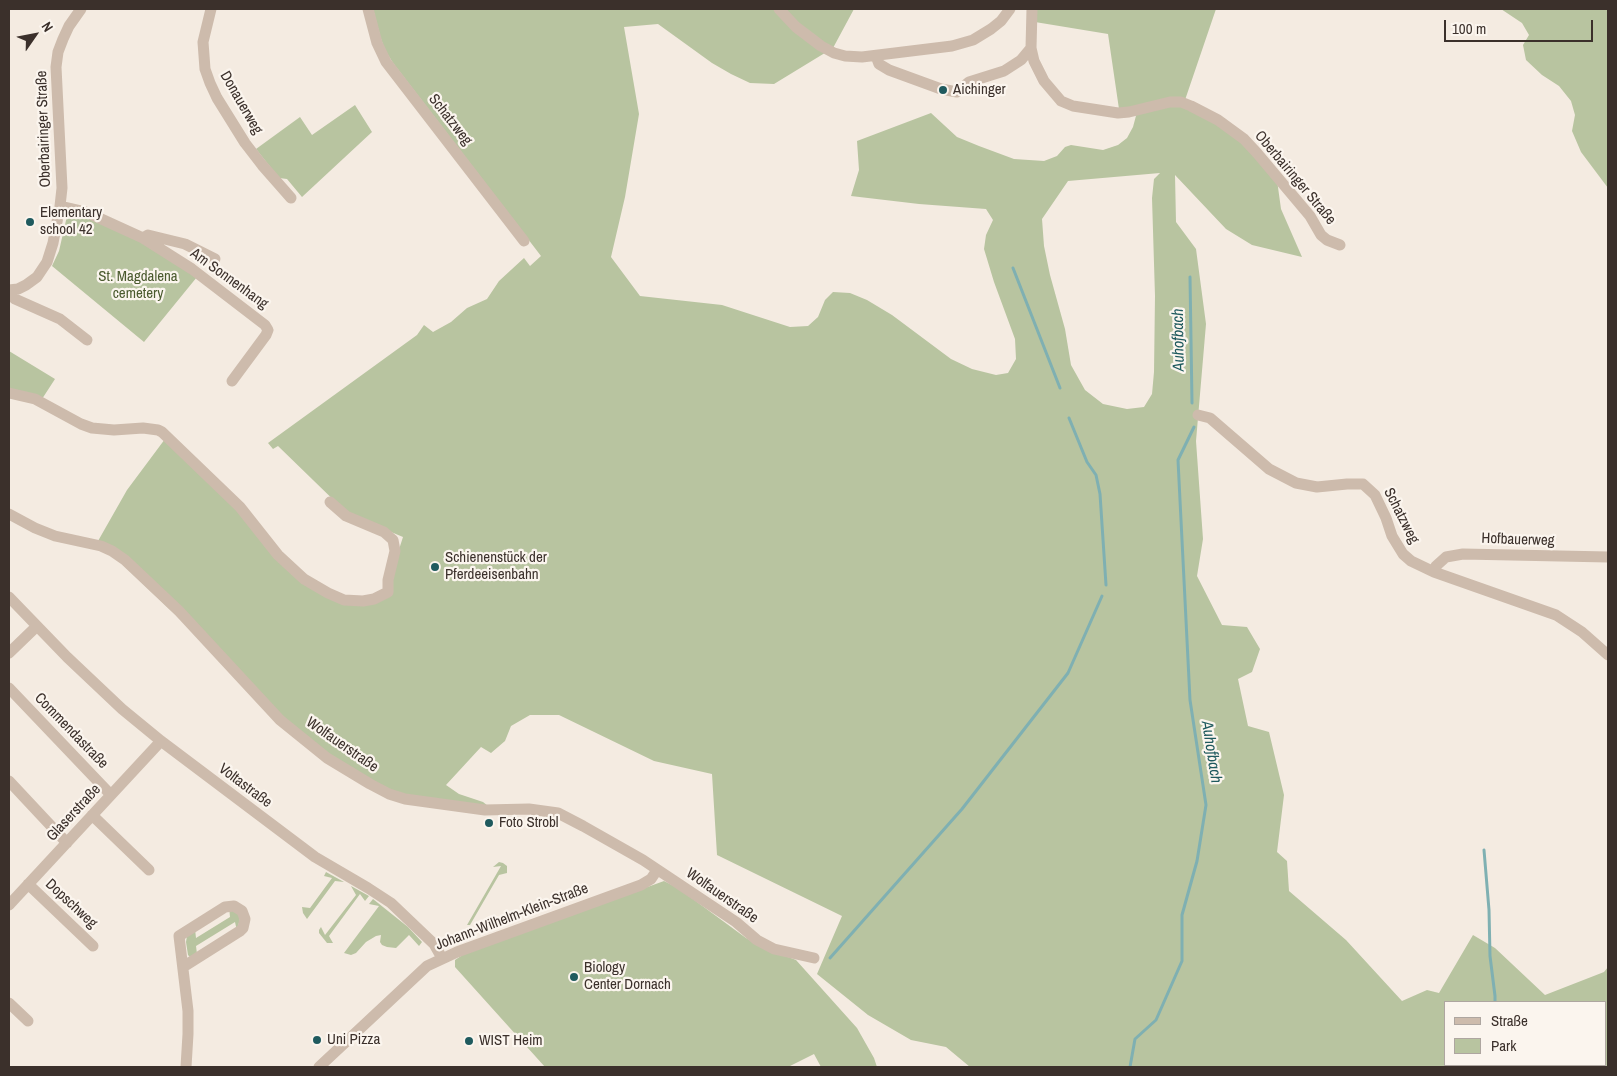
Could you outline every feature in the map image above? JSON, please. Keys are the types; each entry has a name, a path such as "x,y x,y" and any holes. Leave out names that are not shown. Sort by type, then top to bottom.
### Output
{"street":[{"name":"Oberbairinger Straße","path":"81,9 69,26 63,39 58,52 56,67 61,179 60,206 53,243 47,262 37,277 18,289 9,290 9,294 15,300 60,319 87,340"},
{"name":"Donauerweg","path":"211,9 203,42 205,69 210,84 245,143 291,198"},
{"name":"Schatzweg","path":"368,9 377,43 386,62 524,241"},
{"path":"779,9 802,32 834,52 845,56 876,56 952,46 973,40 991,29 1001,21 1010,9"},
{"name":"Oberbairinger Straße","path":"1032,9 1031,48 1034,61 1044,81 1061,101 1073,106 1118,113 1170,102 1181,102 1191,106 1218,120 1244,139 1310,216 1321,235 1327,240 1340,245"},
{"path":"876,56 879,64 889,70 942,89 957,92 968,82 1004,71 1013,66 1031,48"},
{"name":"Am Sonnenhang","path":"60,206 86,212 143,238 192,269 265,324 268,330 266,335 232,381"},
{"name":"Am Sonnenhang","path":"143,238 148,235 184,244 215,259"},
{"path":"9,393 35,399 92,428 114,430 143,428 158,430 172,441 240,507 278,555 304,579 344,600 364,601 374,599 388,592 388,580 395,551 392,540 384,532 346,516 330,502"},
{"name":"Schatzweg","path":"1198,415 1210,418 1270,469 1296,483 1317,488 1357,483 1363,484 1375,495 1392,536 1403,554 1410,561 1434,572 1556,615 1582,632 1608,655"},
{"name":"Wolfauerstraße","path":"9,514 55,536 100,546 112,551 125,560 180,611 280,720 327,758 370,784 404,799 485,810 529,809 558,814 583,826 657,870 736,922 757,940 774,949 814,958"},
{"name":"Hofbauerweg","path":"1434,572 1436,566 1446,557 1463,554 1608,557"},
{"name":"Voltastraße","path":"9,597 108,696 161,741 315,857 391,903 434,944 442,958"},
{"path":"9,654 38,626"},
{"name":"Commendastraße","path":"9,688 111,795"},
{"name":"Glaserstraße","path":"9,905 161,741"},
{"path":"9,781 66,843"},
{"path":"92,815 149,870"},
{"name":"Johann-Wilhelm-Klein-Straße","path":"319,1067 427,966 442,958 641,885 651,879 657,870"},
{"name":"Dopschweg","path":"28,884 93,946"},
{"path":"184,967 240,931 245,924 242,911 234,906 225,907 179,936 184,967 188,1034 186,1067"},
{"path":"9,1003 28,1021"}],"green space":[{"path":"373,9 854,9 833,48 774,84 750,83 731,74 712,63 658,24 624,27 639,114 625,197 611,257 640,296 722,305 790,327 808,326 818,317 825,300 833,292 850,293 867,300 892,315 951,359 972,369 996,375 1008,373 1016,359 1015,339 984,249 986,235 993,220 986,209 851,196 859,170 857,141 931,113 957,137 1014,159 1044,161 1057,156 1065,147 1071,145 1103,150 1118,145 1127,138 1133,127 1137,112 1180,104 1234,134 1277,180 1281,209 1302,257 1252,245 1226,229 1175,175 1176,222 1196,249 1206,324 1196,441 1203,539 1197,576 1222,625 1247,627 1260,649 1252,672 1238,679 1248,726 1269,732 1284,795 1277,852 1287,861 1289,891 1346,940 1402,1001 1427,990 1439,993 1473,935 1495,948 1545,995 1604,972 1608,967 1608,1067 970,1067 946,1047 911,1040 868,1015 817,974 842,916 717,855 712,774 654,761 559,715 530,715 511,726 505,741 491,753 481,747 446,785 459,794 483,802 488,806 403,796 343,765 290,724 98,541 127,490 165,439 330,598 379,599 392,571 403,537 348,514 278,446 273,449 268,443 417,335 424,325 433,332 451,322 467,308 487,299 499,281 524,258 530,266 541,256 385,50","holes":["1160,173 1154,179 1152,198 1155,296 1152,394 1144,407 1127,409 1103,404 1085,390 1071,365 1065,329 1044,246 1042,219 1068,181"]},
{"path":"1035,9 1216,9 1185,100 1119,109 1108,34 1035,22"},
{"path":"1501,9 1608,9 1608,188 1581,152 1572,131 1575,115 1571,101 1559,86 1542,75 1526,60 1523,45 1529,35 1522,23"},
{"path":"355,105 372,132 302,197 287,179 279,178 256,149 300,117 312,135"},
{"name":"St. Magdalena cemetery","path":"69,213 80,215 134,238 197,277 144,342 52,266 59,251"},
{"path":"9,351 55,379 42,399 9,391"},
{"path":"499,862 507,866 507,873 499,875 470,925 467,925 501,866 493,867"},
{"path":"326,872 344,882 335,881 307,919 302,907 310,908 332,878 324,876"},
{"path":"664,881 678,888 746,938 758,945 796,960 857,1028 877,1067 821,1067 814,1054 788,1067 545,1067 455,967 455,960 464,954"},
{"path":"351,886 369,896 365,901 360,894 329,936 333,943 327,943 319,933 319,930 321,927 325,935 356,895"},
{"path":"373,899 408,927 422,942 419,946 409,935 396,948 387,947 380,942 381,935 366,942 356,953 351,955 344,953 379,906 369,904"},
{"path":"229,907 241,914 237,931 235,922 196,946 197,954 190,957 186,942 187,936 195,929 196,938 230,917"}],"waterway":[{"path":"1013,268 1060,388"},
{"name":"Auhofbach","path":"1190,277 1192,403"},
{"path":"1069,418 1087,462 1096,475 1100,494 1106,585"},
{"name":"Auhofbach","path":"1130,1067 1135,1039 1156,1020 1182,961 1182,915 1197,861 1206,805 1190,700 1178,460 1194,427"},
{"path":"830,958 962,809 1068,673 1102,596"},
{"path":"1484,850 1489,910 1490,956 1495,1001"}],"place":[{"name":"Aichinger","path":"943,90"},
{"name":"Elementary school 42","path":"30,222"},
{"name":"Schienenstück der Pferdeeisenbahn","path":"435,567"},
{"name":"Foto Strobl","path":"489,823"},
{"name":"Biology Center Dornach","path":"574,977"},
{"name":"Uni Pizza","path":"317,1040"},
{"name":"WIST Heim","path":"469,1041"}]}
